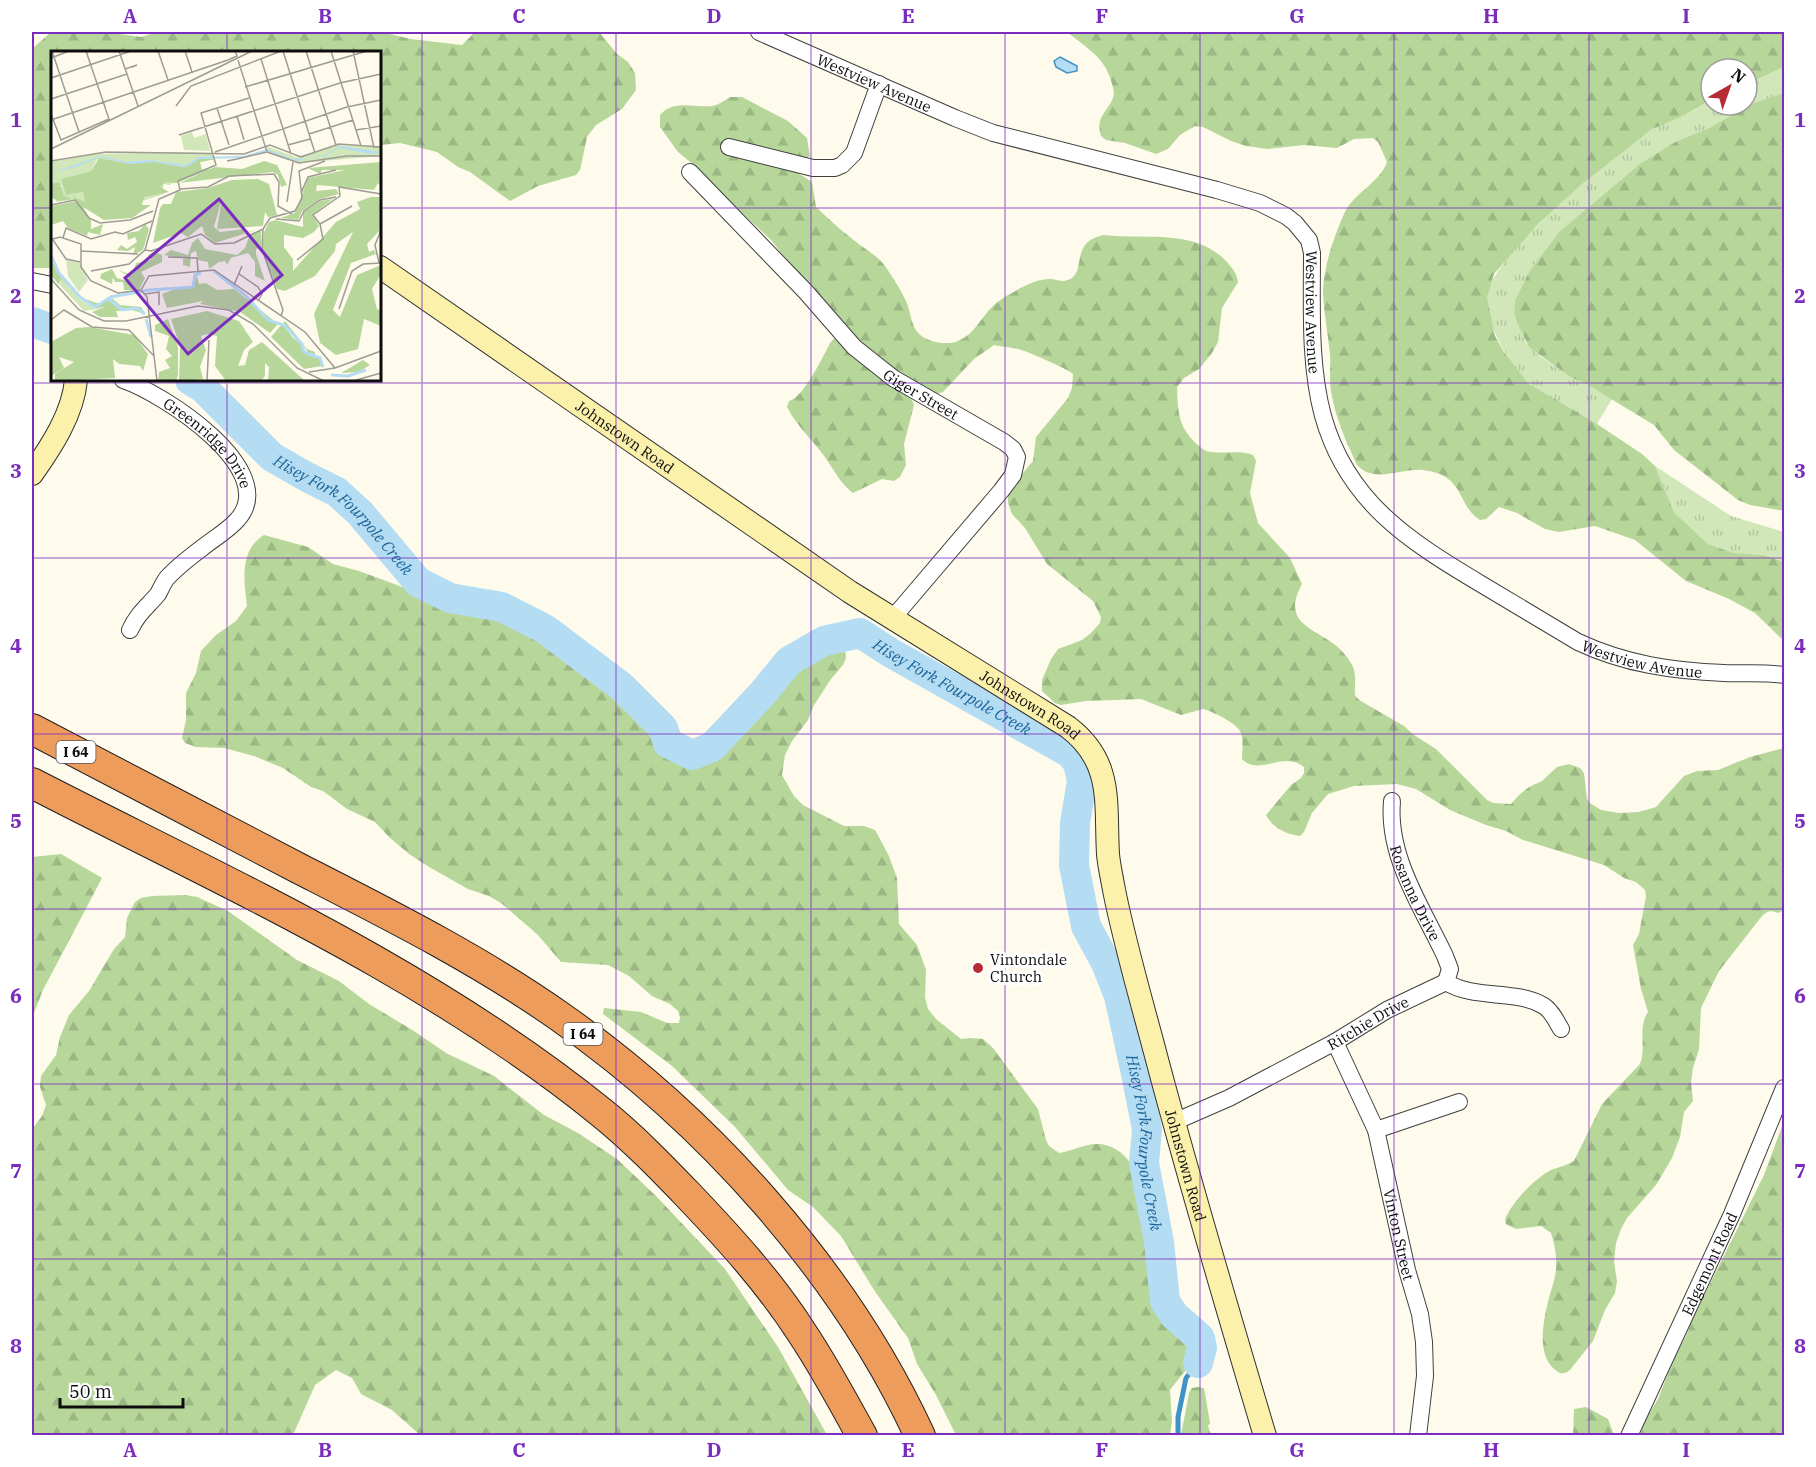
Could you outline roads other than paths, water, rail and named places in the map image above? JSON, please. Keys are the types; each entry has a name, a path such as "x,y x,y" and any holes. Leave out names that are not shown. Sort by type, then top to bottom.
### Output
{"highway":[{"name":"I 64","path":"32,729 384,912 486,969 558,1016 628,1068 692,1124 750,1184 798,1241 840,1298 880,1361 920,1436"},
{"path":"32,783 279,909 424,988 523,1053 603,1114 656,1161 717,1225 762,1278 801,1331 862,1436"}],"street":[{"name":"Westview Avenue","path":"759,32 993,133 1243,197 1286,216 1303,231 1309,240 1312,252 1315,358 1323,416 1352,477 1380,513 1423,549 1578,642 1602,653 1634,663 1665,668 1785,675"},
{"path":"729,147 813,168 835,168 842,165 854,153 879,84"},
{"name":"Giger Street","path":"690,172 806,292 854,346 894,378 1004,442 1013,449 1017,457 1013,475 1001,491 892,619"},
{"name":"Johnstown Road","path":"381,268 824,575 1081,736 1097,759 1103,774 1108,857 1114,891 1174,1122 1265,1436"},
{"path":"32,281 51,285"},
{"path":"32,474 61,428 76,381"},
{"name":"Greenridge Drive","path":"125,381 173,406 218,442 236,463 246,487 243,511 237,520 167,578 157,594 138,614 130,630"},
{"name":"Rosanna Drive","path":"1392,801 1391,825 1394,841 1406,874 1450,969 1446,982"},
{"path":"1446,982 1460,989 1515,998 1544,1006 1562,1029"},
{"name":"Ritchie Drive","path":"1174,1122 1229,1098 1335,1042 1387,1010 1446,982"},
{"name":"Vinton Street","path":"1335,1042 1376,1130 1407,1270 1420,1314 1425,1376 1418,1436"},
{"name":"Edgemont Road","path":"1629,1436 1727,1225 1785,1088"},
{"path":"1376,1130 1460,1102"}],"water":[{"path":"1060,57 1077,66 1077,71 1067,73 1056,67 1054,61"}],"waterway":[{"name":"Hisey Fork Fourpole Creek","path":"32,322 51,329"},
{"name":"Hisey Fork Fourpole Creek","path":"192,381 203,388 272,457 337,492 360,513 418,582 450,598 502,607 545,629 622,687 663,728 668,743 692,755 712,747 762,694 789,661 824,641 860,633 891,653 1070,753 1078,763 1082,781 1075,823 1074,865 1086,926 1106,963 1119,996 1135,1069 1147,1129 1144,1163 1159,1242 1165,1301 1174,1315 1200,1338 1202,1348 1198,1363"},
{"name":"Hisey Fork Fourpole Creek","path":"1178,1436 1178,1417 1186,1378 1198,1363"}],"place":[{"name":"Vintondale Church","path":"978,968"}]}
